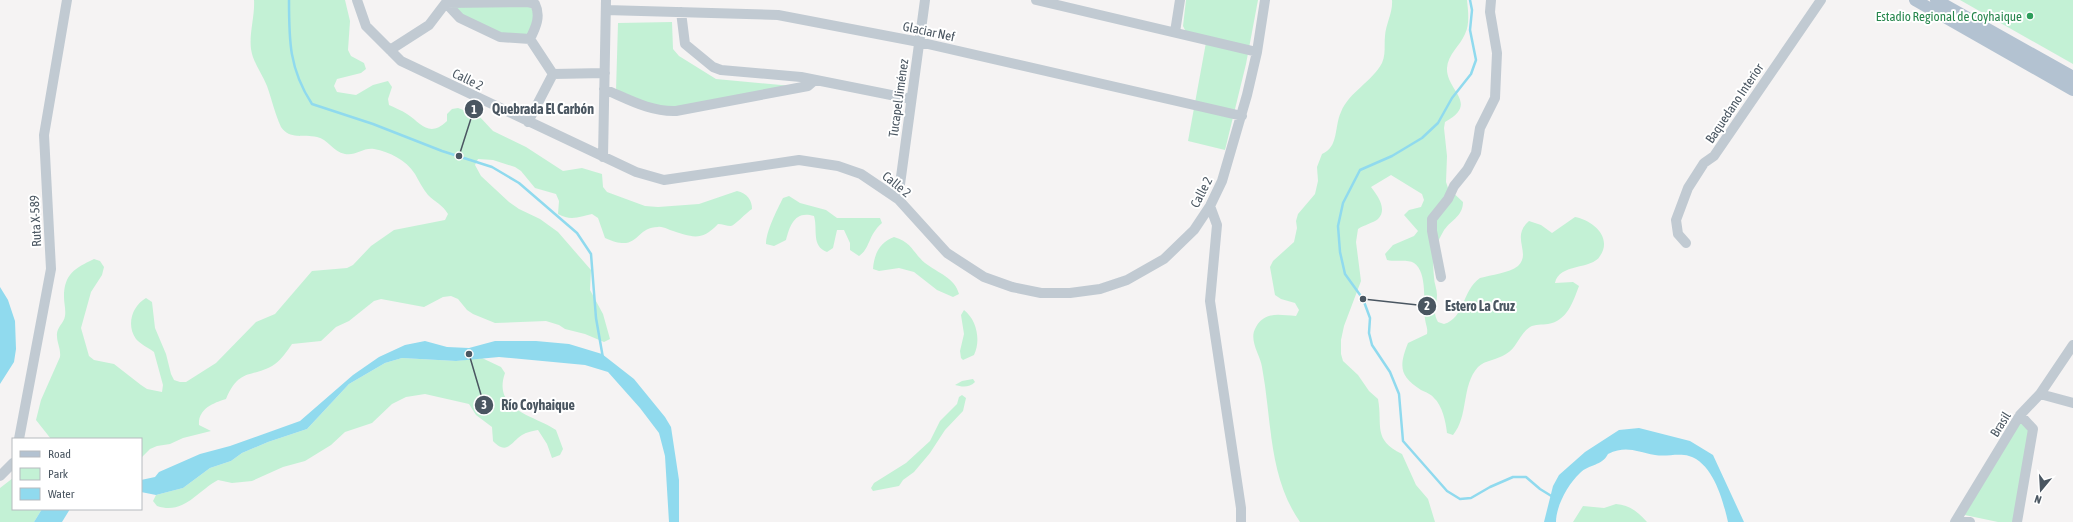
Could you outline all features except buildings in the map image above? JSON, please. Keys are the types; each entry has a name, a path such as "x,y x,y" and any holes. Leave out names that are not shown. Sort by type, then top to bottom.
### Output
{"main road":[{"path":"1915,0 2073,90"},
{"path":"1936,0 2073,77"}],"street":[{"name":"Ruta X-589","path":"19,438 51,269 44,135 67,0"},
{"name":"Calle 2","path":"358,0 366,26 401,61 636,172 664,180 799,160 825,162 861,174 898,199 936,243 971,270 1012,287 1056,294 1100,289 1127,280 1152,267 1185,240 1210,206 1222,181 1242,116 1257,52 1264,0"},
{"name":"Tucapel Jiménez","path":"898,199 925,0"},
{"path":"1036,0 1057,2 1257,52"},
{"path":"1174,32 1180,0"},
{"path":"1441,277 1432,231 1432,219 1467,170 1476,153 1480,128 1495,98 1497,53 1490,12 1490,0"},
{"name":"Baquedano Interior","path":"1686,243 1678,234 1676,220 1688,188 1704,163 1714,156 1821,0"},
{"path":"390,50 429,25 447,2"},
{"path":"447,2 460,18 500,38 530,39"},
{"path":"447,2 527,2 535,4 539,12 536,28 530,39"},
{"path":"603,157 606,5"},
{"name":"Glaciar Nef","path":"606,5 681,12 778,16 919,42 1242,116"},
{"path":"681,12 685,44 713,67 721,70 771,73 815,80 911,99"},
{"path":"530,39 553,74"},
{"path":"553,74 605,73"},
{"path":"528,122 553,74"},
{"path":"604,89 662,112 676,111 808,86 815,80"},
{"path":"1210,206 1217,225 1210,301 1242,508 1241,522"},
{"name":"Brasil","path":"1956,521 2020,416 2040,394 2073,345"},
{"path":"2040,394 2073,403"},
{"path":"2018,522 2033,429 2020,416"},
{"path":"0,476 12,464"},
{"path":"1956,521 1970,522"}],"green space":[{"path":"254,0 345,0 350,21 348,50 351,56 364,63 366,69 361,73 337,79 334,86 337,92 356,95 373,85 388,81 392,87 388,99 389,105 405,113 426,128 430,129 441,126 447,121 447,114 452,109 458,108 479,116 493,131 526,147 563,171 582,168 602,174 603,187 607,192 645,206 658,207 699,204 737,191 744,193 748,197 752,209 733,225 729,226 718,224 712,230 701,236 690,236 660,227 650,228 631,242 616,242 605,238 598,218 592,214 571,218 558,214 559,201 556,194 535,188 521,171 515,167 493,160 478,159 475,165 481,176 509,202 519,209 540,219 558,232 591,270 590,290 603,314 610,339 604,342 546,321 495,323 473,314 467,310 458,299 451,296 443,297 424,307 381,299 374,301 349,321 336,327 321,341 292,344 275,364 242,377 236,382 226,399 211,405 201,415 199,425 211,431 183,438 170,444 157,446 150,449 142,457 142,438 50,438 36,420 41,400 60,357 57,333 65,316 64,297 66,283 68,277 81,266 94,259 100,261 104,267 102,275 91,292 81,328 89,356 94,360 114,364 147,389 162,392 163,385 154,352 136,339 131,328 132,316 141,301 146,298 152,302 155,328 166,354 174,380 186,382 216,363 256,322 275,314 312,271 347,268 353,265 371,246 394,230 445,220 448,214 428,195 411,169 397,157 374,149 367,149 353,154 341,153 321,138 288,134 281,127 267,86 252,54 251,37"},
{"path":"1186,0 1258,0 1246,64 1225,150 1188,141 1207,37 1186,32 1183,26"},
{"path":"1392,0 1467,0 1467,30 1452,54 1447,68 1451,83 1459,96 1461,103 1460,109 1455,115 1445,122 1444,128 1447,156 1446,182 1448,188 1463,202 1459,215 1443,232 1434,253 1433,271 1437,290 1435,315 1438,322 1444,324 1451,321 1456,316 1470,289 1480,278 1505,272 1518,266 1522,261 1523,256 1521,233 1529,221 1541,225 1552,233 1575,217 1581,219 1599,230 1604,242 1603,249 1600,256 1596,260 1569,269 1558,277 1555,283 1573,282 1579,286 1572,304 1565,315 1555,322 1530,327 1523,333 1516,345 1510,351 1478,367 1469,383 1461,419 1453,435 1447,433 1443,414 1437,401 1431,395 1421,390 1408,380 1403,370 1403,358 1408,343 1427,334 1424,290 1421,274 1418,267 1414,263 1409,261 1387,260 1385,254 1393,245 1414,236 1418,231 1404,215 1409,210 1421,207 1424,200 1422,194 1391,175 1371,187 1380,202 1382,211 1381,215 1374,222 1358,229 1356,242 1361,281 1344,326 1341,340 1341,354 1343,361 1358,375 1369,391 1378,399 1380,424 1383,437 1386,443 1402,454 1416,485 1428,499 1435,522 1300,522 1282,486 1277,467 1262,367 1253,337 1256,327 1264,318 1273,315 1296,316 1299,310 1295,303 1281,299 1275,295 1270,267 1273,261 1294,242 1298,214 1315,194 1318,181 1317,167 1322,154 1331,147 1334,142 1341,112 1349,99 1378,70 1382,63"},
{"name":"Estadio Regional de Coyhaique","path":"1960,0 2073,0 2073,64"},
{"path":"526,4 537,13 529,36 501,35 461,16 450,5"},
{"path":"672,22 673,49 679,56 716,79 792,86 668,110 616,91 618,23"},
{"path":"789,196 800,203 826,210 837,218 880,218 882,223 874,232 863,253 859,256 850,250 850,243 844,230 837,230 833,248 827,252 822,249 817,242 814,216 808,215 802,215 794,220 789,229 786,240 774,246 766,244 770,227 778,208 783,198"},
{"path":"894,237 909,245 925,263 950,280 957,288 959,294 953,297 937,290 914,272 899,268 879,271 873,269 876,254 881,245"},
{"path":"964,310 975,325 977,343 974,355 963,360 961,358 960,351 964,334 961,315"},
{"path":"402,358 456,361 482,358 501,367 505,373 503,385 504,395 517,410 556,430 563,449 560,455 552,458 547,444 538,430 524,434 509,446 505,448 502,447 493,441 492,427 476,415 469,404 425,394 406,397 392,404 372,423 345,432 331,445 305,461 283,467 252,481 232,483 218,480 189,501 175,507 166,508 157,506 153,501 156,495 183,488 210,468 231,461 242,453 268,442 307,429 349,384 385,363"},
{"path":"973,379 975,382 968,386 963,387 955,385 962,381"},
{"path":"962,395 966,398 963,411 945,430 930,453 914,472 903,480 899,486 873,491 871,488 874,483 906,463 930,441 940,421 957,404 959,397"},
{"path":"2021,419 2032,431 2015,522 1998,522 1960,514"},
{"path":"12,479 12,510 41,510 34,522 0,522 0,488"},
{"path":"1616,504 1633,510 1647,522 1573,522 1583,506 1604,508"}],"water":[{"path":"0,287 8,300 15,321 16,349 14,362 0,384"},
{"path":"425,341 447,347 469,348 495,341 536,341 569,344 602,354 634,379 665,417 671,427 679,480 679,522 669,522 665,456 659,433 640,408 608,372 585,365 499,357 456,361 402,358 385,363 349,384 307,429 268,442 242,453 231,461 210,468 183,488 156,495 142,492 142,480 155,477 159,472 200,454 230,446 300,421 353,375 379,357 405,345"},
{"path":"1639,428 1690,441 1713,455 1744,522 1728,522 1716,483 1705,466 1697,460 1685,455 1659,455 1632,450 1621,450 1608,454 1602,461 1580,473 1571,483 1560,502 1556,522 1544,522 1553,486 1559,475 1585,452 1619,430"},
{"path":"41,510 69,510 62,522 34,522"}],"waterway":[{"path":"289,0 289,28 292,54 299,79 312,104 373,124 442,151 492,167 519,183 577,233 591,254 596,318 603,358"},
{"path":"1470,0 1472,10 1470,30 1476,60 1471,74 1452,98 1438,123 1422,138 1392,156 1360,170 1343,203 1338,226 1340,252 1345,274 1363,299 1370,318 1369,333 1372,345 1390,372 1399,394 1403,441 1447,491 1460,499 1471,498 1490,487 1513,477 1526,477 1540,489 1553,497"}],"place":[{"name":"Estadio Regional de Coyhaique","path":"2030,16"},
{"name":"Quebrada El Carbón","path":"459,156"},
{"name":"Estero La Cruz","path":"1363,299"},
{"name":"Río Coyhaique","path":"469,354"}]}
